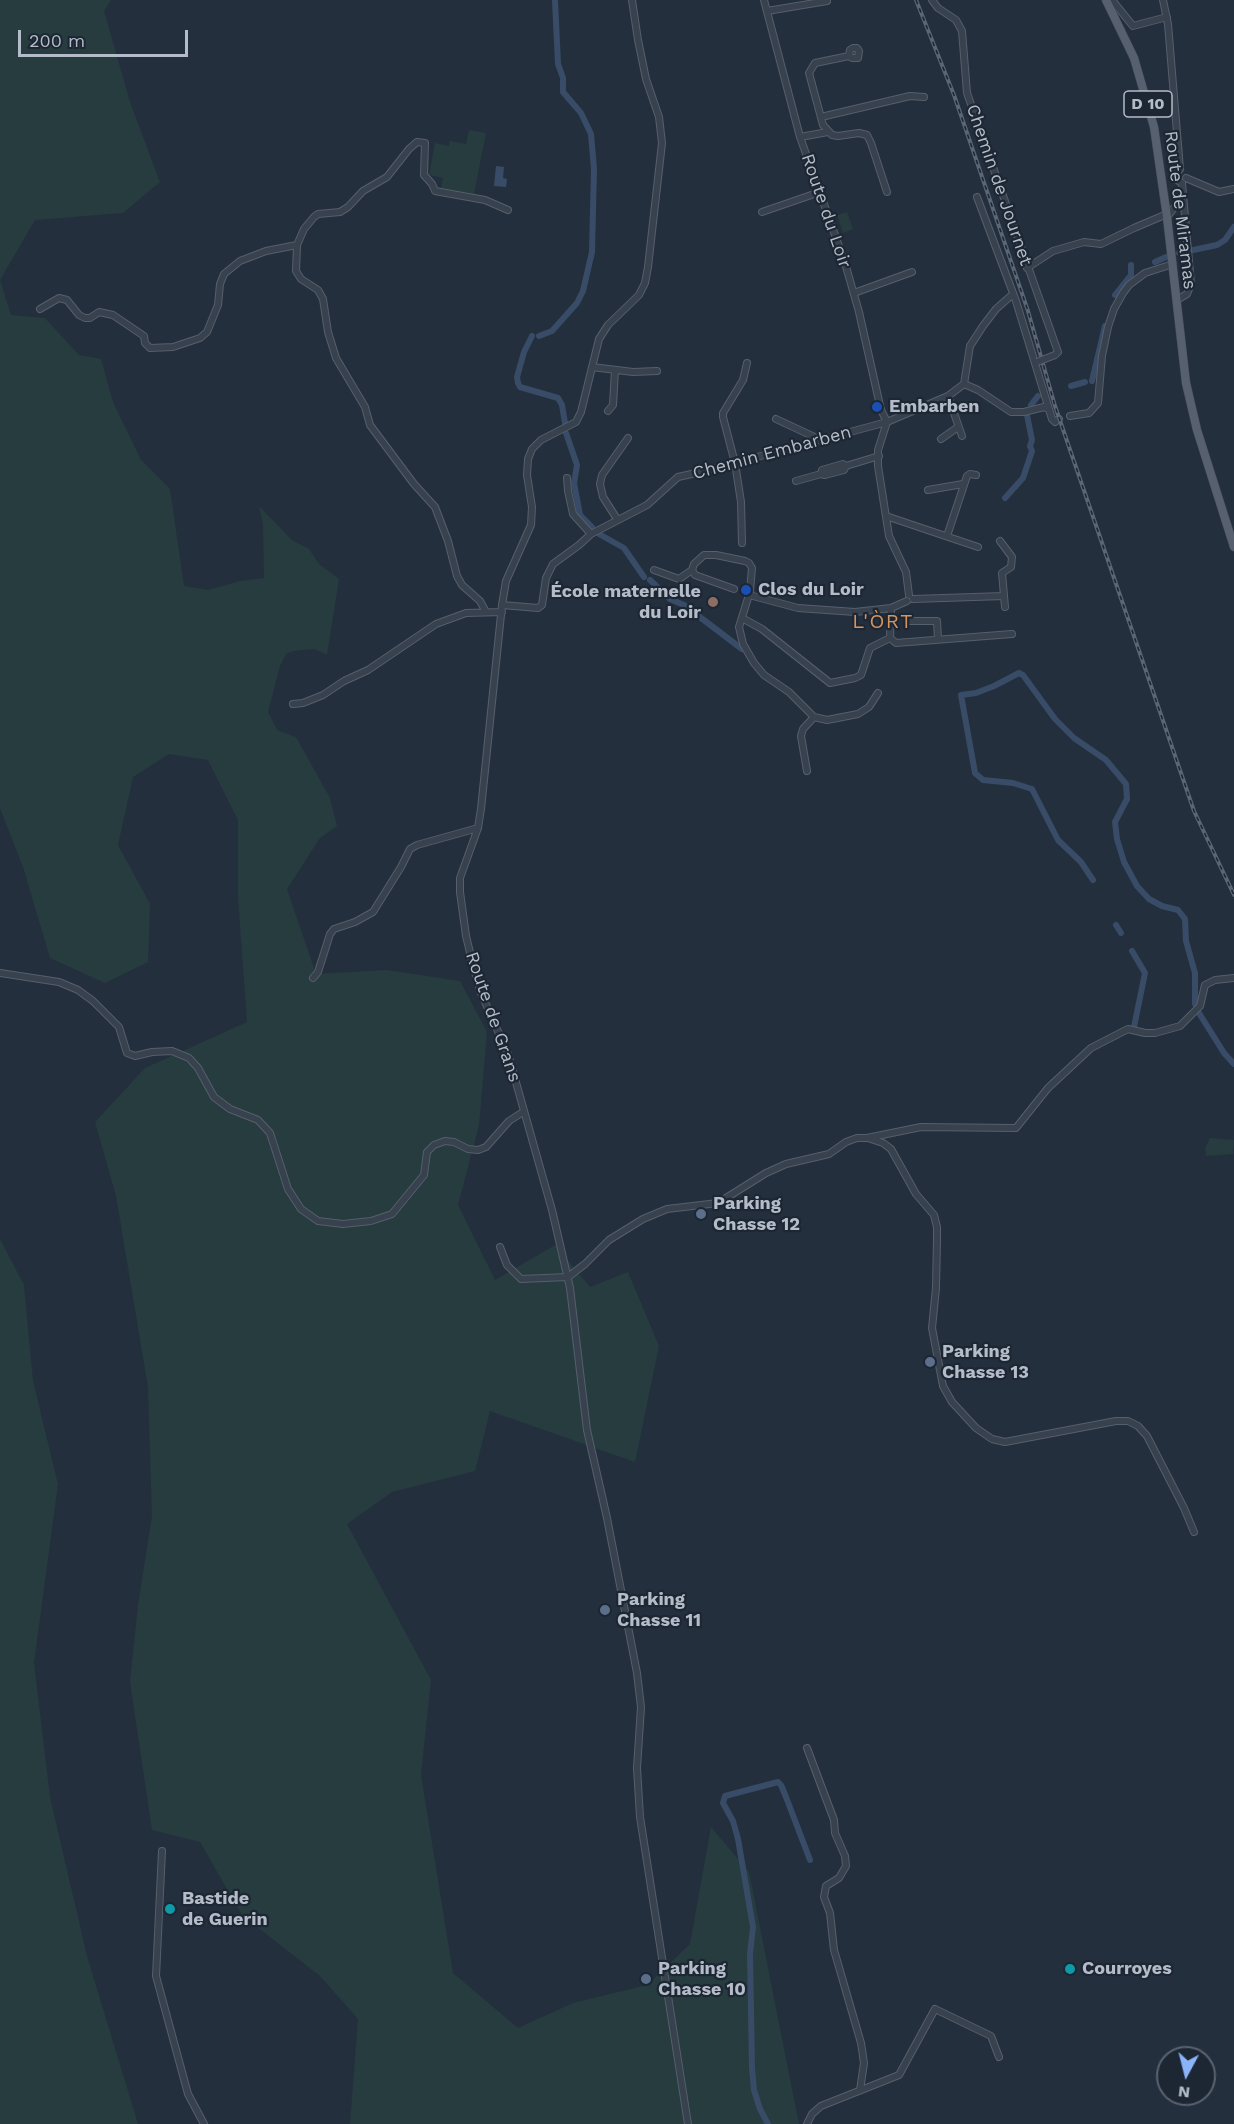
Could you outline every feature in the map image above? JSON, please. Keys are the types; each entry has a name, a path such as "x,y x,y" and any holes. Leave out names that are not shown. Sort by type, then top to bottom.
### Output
{"main road":[{"name":"Route de Miramas","path":"1106,0 1134,58 1154,127 1167,216 1186,383 1197,430 1234,547"}],"street":[{"name":"Route de Grans","path":"632,0 642,59 659,117 662,143 645,283 639,294 608,325 599,339 581,412 576,422 542,440 532,448 528,459 526,475 532,507 531,525 506,581 487,766 478,828 460,878 466,936 481,993 508,1054 568,1276 587,1430 607,1518 637,1673 640,1707 637,1768 640,1817 688,2124"},
{"name":"Route du Loir","path":"764,0 800,137 854,293 881,410 887,422"},
{"name":"Chemin de Journet","path":"932,0 938,8 957,20 962,31 967,93 1058,352 1055,356 1035,362"},
{"path":"1112,0 1133,26 1167,17"},
{"path":"1163,0 1167,17 1180,169 1177,172 1177,180 1219,192 1234,189"},
{"path":"767,10 827,1"},
{"path":"828,132 821,117 809,73 815,63 849,56"},
{"path":"821,117 910,96 924,97"},
{"path":"800,137 828,132 838,136 859,133 867,135 887,192"},
{"path":"486,612 480,601 462,585 457,576 448,541 435,507 414,484 393,453 378,439 370,425 365,406 336,358 328,332 323,299 318,290 301,279 296,271 297,245 304,229 314,217 318,214 340,212 348,207 363,191 387,177 417,142 425,143 424,175 435,191 484,200 508,210"},
{"path":"1177,300 1187,294 1191,284 1184,181"},
{"path":"762,212 820,192"},
{"path":"1027,268 1053,251 1084,242 1101,244 1134,228 1167,216 1184,196"},
{"name":"Chemin de Journet","path":"977,197 1013,294 1048,409"},
{"path":"40,309 59,298 67,300 79,315 85,318 90,318 99,312 113,315 144,336 145,343 150,348 173,347 200,338 207,332 218,305 220,284 224,274 240,261 266,251 297,245"},
{"path":"1070,416 1089,413 1098,403 1102,356 1108,327 1123,293 1129,285 1145,273 1173,264"},
{"path":"854,293 912,272"},
{"name":"Chemin de Journet","path":"964,384 970,346 996,309 1013,294"},
{"path":"742,543 741,502 735,463 723,413 743,380 747,363"},
{"path":"592,367 633,372 657,371"},
{"path":"608,411 613,405 615,370"},
{"path":"964,384 978,390 1011,412 1024,412 1044,407 1048,409 1055,422 1059,419"},
{"name":"Chemin Embarben","path":"502,608 538,608 542,605 546,578 553,564 591,534 646,505 678,477 887,422 948,396 964,384"},
{"path":"948,396 962,436"},
{"path":"776,418 821,440"},
{"path":"887,422 878,450 878,466 885,516 890,536 906,572 910,598"},
{"path":"941,439 958,427"},
{"path":"616,519 603,497 600,484 602,475 628,438"},
{"path":"796,481 844,470 846,466 879,456"},
{"path":"947,536 963,484 967,476 976,475"},
{"path":"567,478 573,514 591,534"},
{"path":"928,490 963,484"},
{"path":"885,516 978,547"},
{"path":"1000,541 1012,557 1011,567 1002,573 1005,607"},
{"path":"654,570 679,579 692,570 694,564 704,555 716,555 749,563 752,568 750,595 739,627 743,644 764,675 789,692 814,717 827,720 858,714 869,707 878,693"},
{"path":"692,570 695,575 734,588"},
{"path":"750,595 816,611 855,612 891,608 910,598 1004,596"},
{"path":"293,704 303,703 323,695 344,681 368,670 436,624 466,613 502,608"},
{"path":"890,638 891,608"},
{"path":"742,618 762,629 830,683 861,675 870,648 890,638"},
{"path":"909,621 937,621 938,639"},
{"path":"890,638 900,643 1012,634"},
{"path":"807,771 801,736 803,729 814,717"},
{"path":"313,978 318,972 330,934 334,929 355,922 373,912 410,849 478,828"},
{"path":"0,973 59,982 78,990 93,1001 119,1027 127,1053 135,1056 172,1051 189,1058 198,1068 214,1097 230,1109 258,1120 270,1133 288,1189 301,1209 318,1221 343,1224 371,1221 392,1214 424,1175 427,1152 434,1145 445,1141 454,1142 468,1149 486,1147 509,1121 524,1112"},
{"path":"867,1138 921,1127 1017,1128 1048,1088 1091,1048 1128,1029 1155,1033 1180,1026 1200,1006 1205,985 1215,980 1234,978"},
{"path":"500,1247 507,1265 521,1279 568,1276 585,1264 609,1240 643,1219 667,1209 718,1203 765,1173 786,1164 821,1156 857,1137 883,1143 891,1149 916,1194 934,1215 937,1227 937,1248 932,1328 943,1386 952,1402 976,1428 992,1439 1005,1442 1116,1421 1128,1421 1138,1426 1147,1436 1194,1532"},
{"path":"807,1748 845,1856 846,1866 838,1878 826,1886 824,1897 830,1913 834,1950 861,2043 864,2063 860,2090"},
{"path":"162,1851 156,1976 188,2094 204,2124"},
{"path":"807,2124 812,2114 821,2106 899,2075 935,2009 991,2036 999,2057"}],"green space":[{"path":"0,0 111,0 104,11 130,102 160,182 123,213 35,220 0,280"},
{"path":"469,130 486,133 474,194 441,188 443,178 429,175 435,143 449,146 450,141 466,144"},
{"path":"847,212 853,229 843,233 837,215"},
{"path":"0,280 11,315 45,318 79,355 101,359 113,402 141,460 170,489 184,586 208,590 240,581 264,578 263,524 259,506 292,540 309,549 319,564 339,579 327,655 314,649 286,654 280,666 268,712 277,730 296,737 330,798 337,826 320,838 287,889 316,974 387,970 460,981 487,1032 479,1125 458,1205 495,1280 555,1245 590,1287 628,1272 659,1346 635,1462 490,1411 475,1471 392,1492 347,1524 431,1680 421,1775 453,1973 518,2028 573,2003 647,1985 690,1944 711,1827 749,1872 799,2124 350,2124 358,2019 320,1976 242,1915 200,1842 152,1830 130,1682 138,1605 152,1516 148,1387 116,1196 95,1122 145,1068 247,1022 238,897 238,820 208,760 169,754 133,777 118,845 150,904 148,962 105,983 50,958 23,867 0,808"},
{"path":"1210,1138 1234,1140 1233,1154 1206,1156 1205,1148"},
{"path":"0,1239 24,1285 33,1381 58,1484 34,1663 50,1797 87,1956 138,2124 0,2124"}],"water":[{"path":"496,166 504,167 503,178 507,179 506,187 494,186"}],"waterway":[{"path":"539,336 552,331 577,303 583,291 592,252 594,169 591,134 581,113 563,92 563,78 558,64 555,0"},
{"path":"1179,253 1217,245 1225,240 1234,227"},
{"path":"1155,262 1166,257"},
{"path":"1115,295 1131,275 1131,265"},
{"path":"1092,381 1105,326"},
{"path":"532,336 524,352 517,377 518,383 520,387 558,398 562,405 565,423"},
{"path":"1071,386 1085,382"},
{"path":"1031,405 1038,396"},
{"path":"1005,498 1023,478 1032,451 1027,415"},
{"path":"566,433 577,465 574,483 580,515 592,527"},
{"path":"599,534 624,548 644,577"},
{"path":"650,580 670,599 684,605 742,649"},
{"path":"1093,880 1081,862 1058,840 1032,789 1013,783 983,780 975,773 961,695 976,693 1019,673 1023,675 1055,719 1074,738 1106,760 1126,784 1127,799 1115,822 1124,862 1137,886 1149,899 1162,906 1178,910 1185,919 1186,941 1195,973 1195,1004"},
{"path":"1116,925 1121,933"},
{"path":"1132,951 1145,973 1134,1027"},
{"path":"1199,1013 1224,1053 1234,1064"},
{"path":"768,2124 754,2090 752,2068 750,1954 753,1927 738,1839 733,1821 723,1803 725,1796 778,1782 810,1860"}],"railway":[{"path":"916,0 954,95 1028,311 1055,406 1194,811 1234,895"}],"place":[{"name":"Embarben","path":"877,407"},
{"name":"Clos du Loir","path":"746,590"},
{"name":"École maternelle du Loir","path":"713,602"},
{"name":"Parking Chasse 12","path":"701,1214"},
{"name":"Parking Chasse 13","path":"930,1362"},
{"name":"Parking Chasse 11","path":"605,1610"},
{"name":"Bastide de Guerin","path":"170,1909"},
{"name":"Courroyes","path":"1070,1969"},
{"name":"Parking Chasse 10","path":"646,1979"}],"district":[{"name":"L'ÒRT","path":"883,622"}]}
